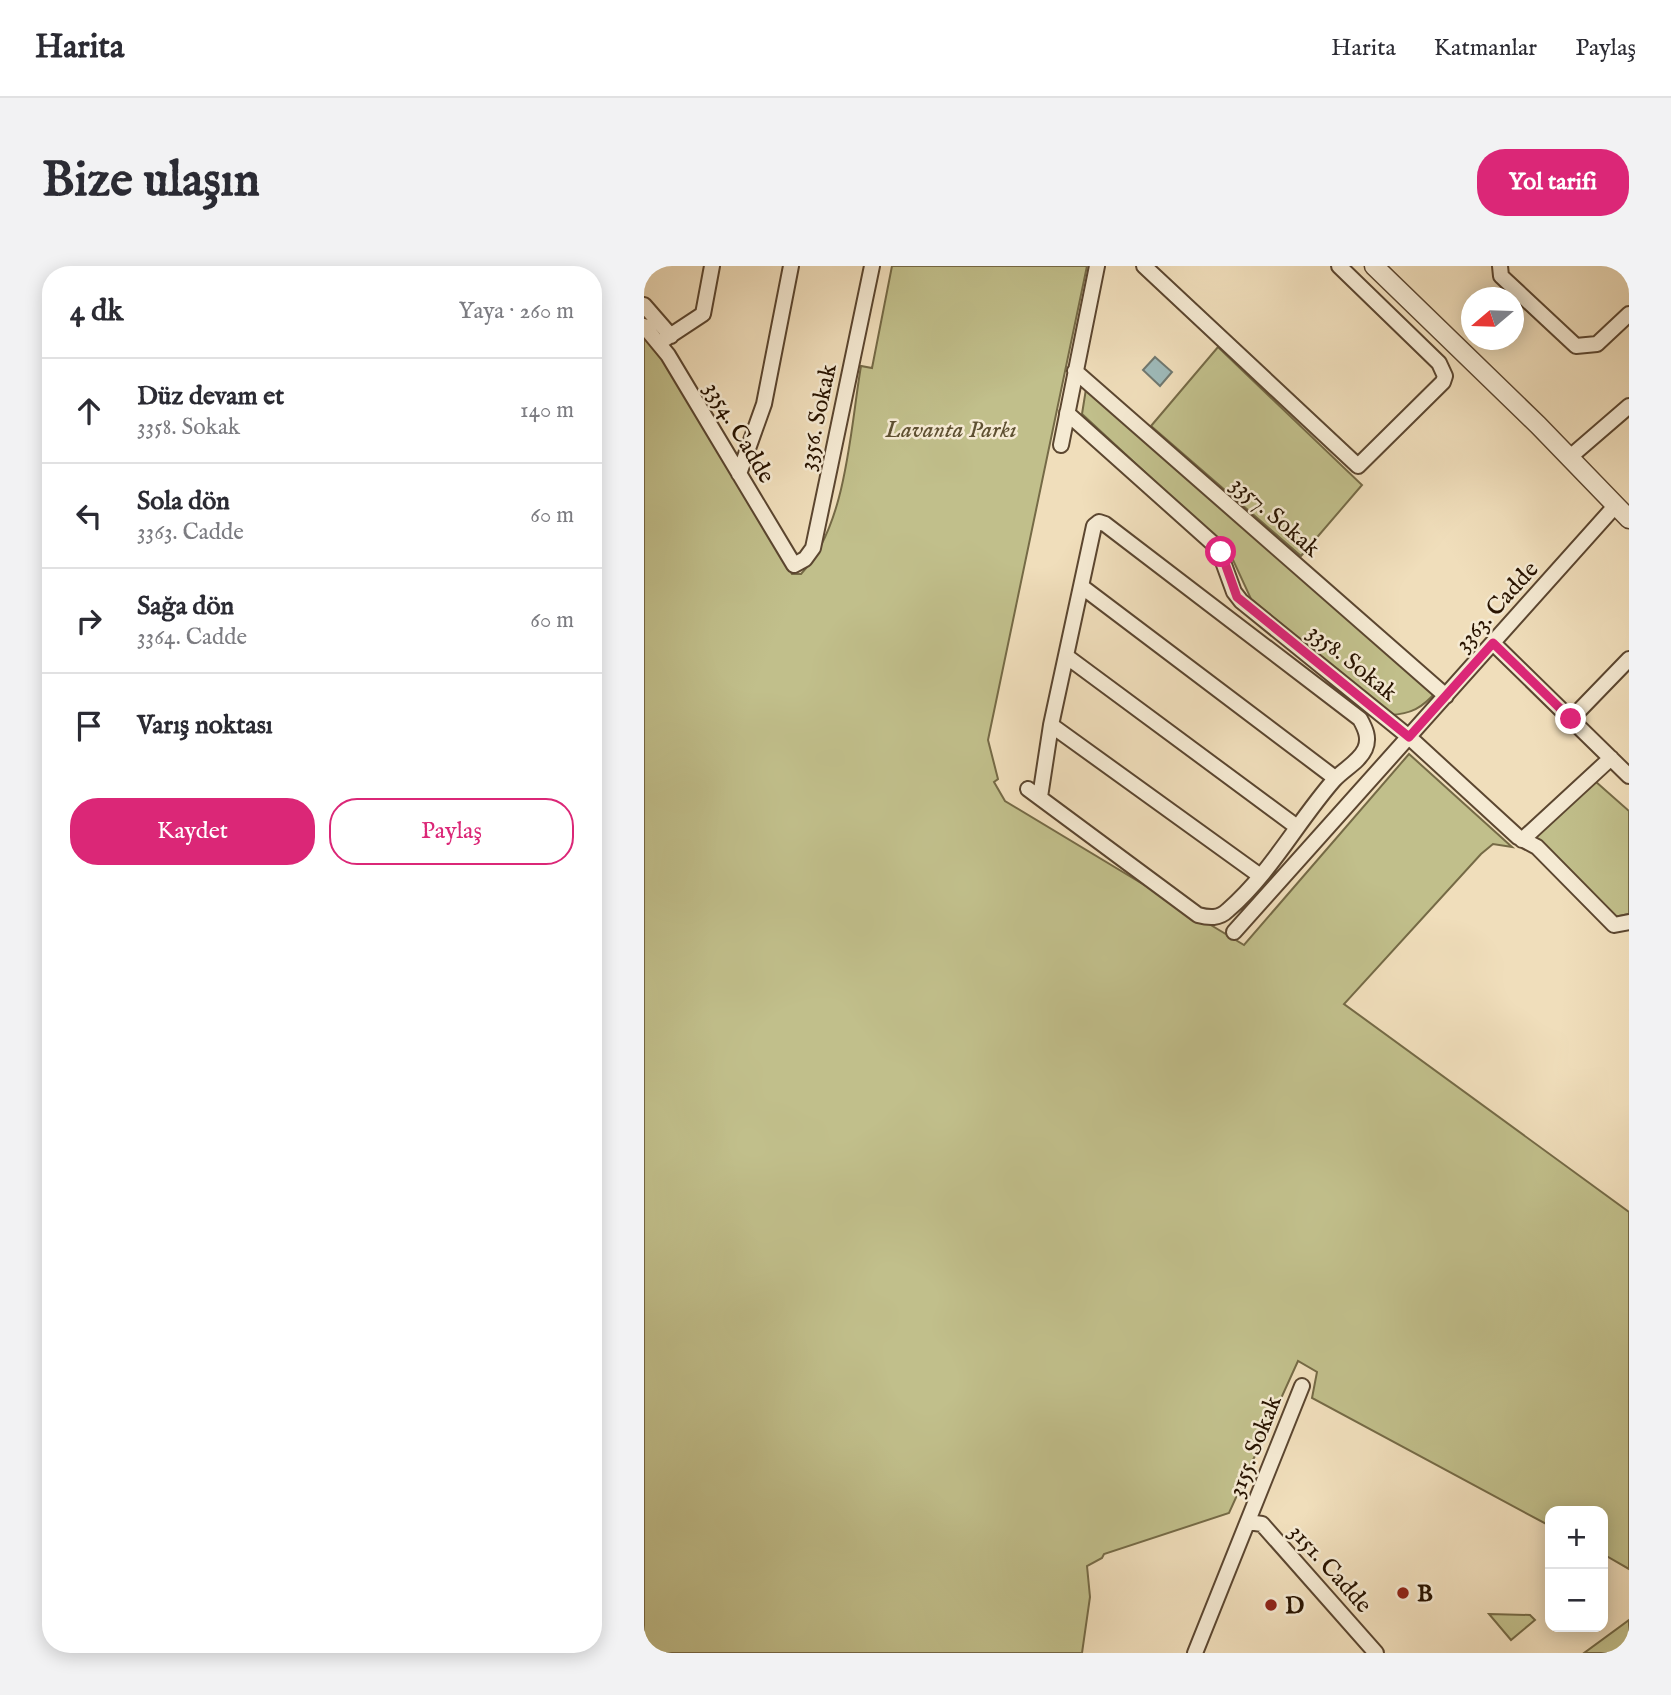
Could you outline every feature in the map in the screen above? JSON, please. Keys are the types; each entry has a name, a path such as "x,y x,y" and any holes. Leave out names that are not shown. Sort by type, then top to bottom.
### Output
{"street":[{"path":"644,305 665,339 703,314 712,266"},
{"path":"739,474 764,404 791,266"},
{"name":"3356. Sokak","path":"792,565 805,559 813,548 872,266"},
{"path":"1061,445 1097,266"},
{"path":"1144,266 1357,466 1443,382 1445,376 1439,363 1339,266"},
{"path":"1374,266 1570,457 1629,519"},
{"path":"1500,266 1501,276 1576,346 1597,344 1629,314"},
{"name":"3354. Cadde","path":"644,326 665,339 792,565"},
{"name":"3357. Sokak","path":"1076,371 1446,695"},
{"path":"1570,457 1629,406"},
{"name":"3358. Sokak","path":"1067,413 1218,548 1234,592 1241,601 1409,737 1522,839 1537,847 1614,925 1629,922"},
{"name":"3363. Cadde","path":"1234,932 1616,505"},
{"path":"1099,522 1360,719 1367,734 1367,747 1335,778 1228,911 1209,918 1198,915 1034,793 1066,656 1094,526 1099,522"},
{"path":"1081,586 1335,778"},
{"path":"1493,643 1629,776"},
{"path":"1066,656 1297,827"},
{"path":"1571,719 1629,659"},
{"path":"1051,725 1259,875"},
{"path":"1522,839 1611,758"},
{"name":"3155. Sokak","path":"1195,1653 1302,1386"},
{"name":"3151. Cadde","path":"1248,1522 1262,1524 1376,1653"}],"green space":[{"name":"Lavanta Parkı","path":"892,266 1087,266 988,740 998,779 994,782 1005,801 1244,945 1409,754 1512,847 1493,844 1481,854 1344,1004 1629,1212 1629,1569 1608,1557 1608,1506 1545,1506 1545,1523 1312,1398 1317,1372 1298,1361 1229,1513 1104,1554 1102,1558 1087,1566 1090,1597 1082,1653 644,1653 644,335 658,350 792,574 801,574 816,554 828,530 844,476 861,366 872,368"},
{"path":"1218,347 1362,485 1301,556 1151,426"},
{"path":"1086,389 1436,692 1416,709 1390,715 1251,599 1228,549 1082,414"},
{"path":"1595,781 1629,811 1629,914 1614,917 1533,835"},
{"path":"1489,1614 1530,1615 1535,1620 1511,1640"},
{"path":"1629,1620 1629,1653 1584,1653"}],"water":[{"path":"1155,357 1172,372 1160,386 1143,370"}],"place":[{"name":"B","path":"1403,1593"},
{"name":"D","path":"1271,1605"}],"route":[{"path":"1221,552 1237,597 1409,737 1493,643 1571,719"}]}
